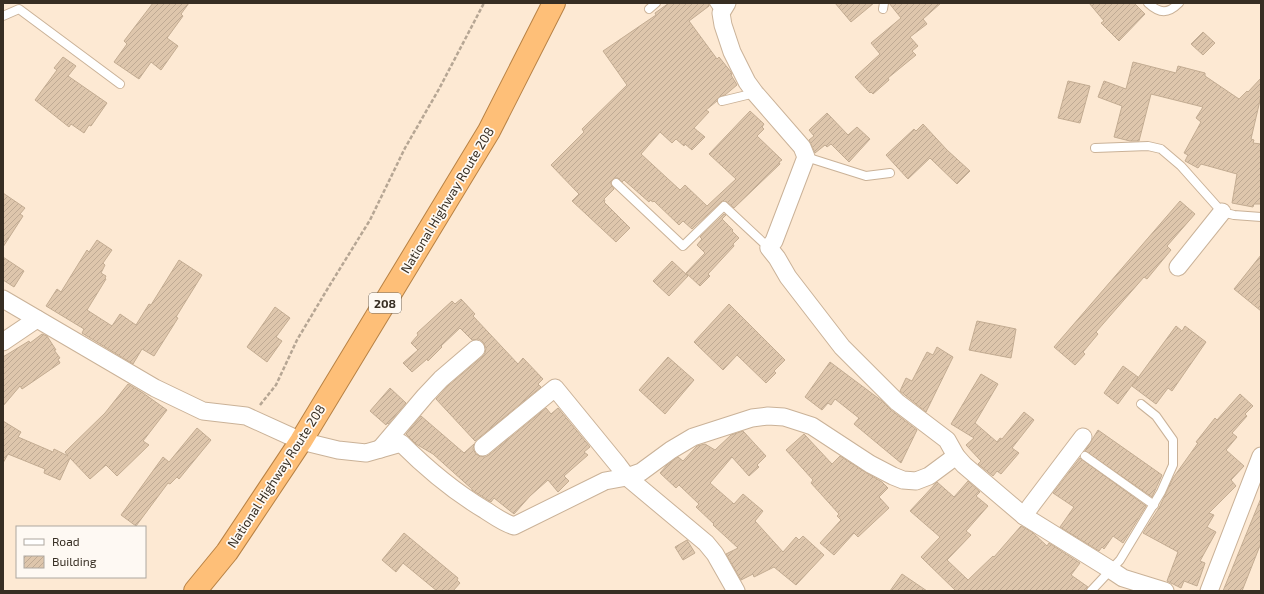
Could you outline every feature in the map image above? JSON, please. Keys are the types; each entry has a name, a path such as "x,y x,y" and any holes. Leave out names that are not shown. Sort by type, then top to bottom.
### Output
{"highway":[{"name":"National Highway Route 208","path":"196,591 227,552 301,441 489,131 554,3"}],"street":[{"path":"720,6 722,25 732,52 747,82 802,147 806,157 774,241 769,248 777,258 788,277 842,347 897,402 947,440 956,456 964,465 1024,516 1123,578 1165,591"},
{"path":"1178,267 1222,212"},
{"path":"3,299 155,388 203,411 246,416 301,441 338,450 366,453 401,443 425,468 467,500 500,521 514,526 605,481 626,477 641,472 671,450 693,437 752,418 768,416 784,417 812,426 870,464 903,480 916,481 929,476 956,456"},
{"path":"3,342 37,319"},
{"path":"380,449 430,390 476,349"},
{"path":"483,447 555,388 618,465 626,477 706,543 715,554 736,591"},
{"path":"1024,516 1083,437"},
{"path":"1210,591 1261,456"}],"lane":[{"path":"649,9 656,3"},
{"path":"1148,3 1160,11 1166,12 1179,3"},
{"path":"3,16 19,9 120,84"},
{"path":"722,101 755,93"},
{"path":"1095,148 1148,146 1161,149 1181,166 1222,212 1234,215 1261,217"},
{"path":"806,157 866,176 890,173"},
{"path":"616,183 683,246 724,206 769,248"},
{"path":"1090,591 1120,560 1154,505 1173,465 1173,440 1156,416 1140,404"},
{"path":"1085,456 1154,505"}],"path":[{"path":"250,418 276,384 297,340 370,220 405,148 439,89 484,3"}],"building":[{"path":"153,3 189,3 181,14 183,16 167,38 178,46 161,70 151,62 139,79 114,62 127,44 124,41"},
{"path":"669,3 709,3 709,6 689,21 717,59 719,57 731,72 731,75 737,85 725,95 719,97 717,101 706,110 709,112 694,128 705,137 692,150 685,144 684,146 676,139 672,143 660,132 641,154 680,190 685,185 707,206 736,179 709,154 750,111 764,124 762,127 764,129 757,136 782,160 779,162 780,164 734,208 727,202 722,201 692,229 683,221 679,225 654,201 653,202 650,200 649,202 624,180 622,182 618,178 614,178 611,181 611,184 614,189 604,199 604,202 630,228 616,242 572,201 579,194 551,165 584,132 582,129 627,85 603,51 656,15 655,13"},
{"path":"835,3 874,3 851,22"},
{"path":"889,3 941,3 923,19 927,24 910,37 918,46 912,51 916,55 888,78 889,80 873,94 871,92 870,93 855,77 880,54 871,43 901,18"},
{"path":"1089,3 1134,3 1145,14 1119,41 1101,23 1104,21"},
{"path":"1203,32 1215,43 1203,55 1191,44"},
{"path":"63,57 76,66 68,76 107,103 91,126 89,125 84,133 71,124 69,127 35,100 57,70 54,68"},
{"path":"1133,62 1176,73 1178,66 1205,73 1205,76 1239,99 1261,78 1261,96 1251,139 1254,140 1253,143 1261,144 1261,204 1254,204 1253,207 1232,203 1237,174 1201,164 1198,168 1185,161 1188,155 1184,153 1201,122 1196,118 1203,107 1151,94 1139,141 1130,141 1114,137 1122,106 1098,97 1104,81 1126,89"},
{"path":"1068,81 1090,86 1080,123 1058,118"},
{"path":"827,113 848,135 857,127 870,139 849,162 831,144 827,147 825,145 815,153 809,140 814,136 809,130"},
{"path":"923,124 947,150 970,171 957,184 930,158 908,179 886,155 914,129 916,131"},
{"path":"3,193 25,208 20,214 23,216 3,247"},
{"path":"1180,201 1195,214 1167,246 1171,250 1147,279 1144,277 1096,332 1098,334 1083,352 1085,354 1075,365 1054,347"},
{"path":"724,214 726,215 722,219 739,238 733,244 734,246 708,274 710,276 700,286 686,273 705,253 697,245 702,239 700,237"},
{"path":"97,240 112,250 103,263 105,265 101,273 106,276 106,279 87,310 112,326 120,314 136,325 149,304 151,305 179,260 202,275 176,317 178,318 154,356 142,349 133,364 82,333 84,329 46,306 57,289 61,292 87,250 89,252"},
{"path":"1261,255 1261,311 1234,289"},
{"path":"3,257 24,271 14,287 3,280"},
{"path":"672,261 688,276 669,296 653,281"},
{"path":"461,299 475,314 473,316 518,364 523,358 543,379 538,384 541,387 475,441 436,399 448,386 483,356 486,348 483,342 479,339 472,340 460,328 428,361 427,359 412,372 403,363 418,350 411,343 418,335 417,333 452,301 455,304"},
{"path":"729,304 785,360 774,371 776,373 766,383 737,355 723,370 694,342"},
{"path":"275,307 290,318 276,337 282,341 267,362 247,347"},
{"path":"977,321 1016,329 1011,358 969,350"},
{"path":"1176,326 1182,331 1185,326 1206,342 1172,391 1168,388 1156,404 1132,386"},
{"path":"42,334 47,336 56,350 54,350 60,358 58,359 60,363 22,389 20,386 3,406 3,357 29,341 30,343"},
{"path":"937,347 953,357 926,412 900,391 906,378 912,381 927,352 933,355"},
{"path":"668,357 694,380 665,414 639,390"},
{"path":"830,362 882,401 917,430 901,463 854,424 859,418 835,399 831,405 828,403 822,410 805,397"},
{"path":"1123,366 1138,377 1118,404 1104,393"},
{"path":"981,374 998,384 975,423 997,442 1000,438 1002,439 1024,412 1034,420 1012,448 1019,453 1001,474 997,471 993,476 978,464 981,461 966,445 974,438 951,424"},
{"path":"128,384 167,410 143,441 149,445 117,476 106,465 90,479 70,458 60,480 44,473 45,469 8,454 3,463 3,421 21,432 18,437 53,452 54,449 68,456 65,452 105,413"},
{"path":"390,388 406,403 386,425 370,411"},
{"path":"1240,394 1253,406 1245,414 1247,416 1232,433 1237,437 1226,450 1244,466 1231,480 1236,486 1209,513 1214,515 1207,527 1216,532 1200,561 1205,563 1197,586 1184,581 1181,588 1167,581 1178,552 1143,533 1159,508 1173,478 1198,443 1196,442 1215,418 1217,420"},
{"path":"546,408 551,414 558,408 590,447 584,452 588,455 564,476 569,481 558,492 548,480 530,496 514,514 494,498 491,502 472,490 433,454 416,444 406,434 421,416 464,453 474,444 473,449 476,454 485,457"},
{"path":"197,428 211,440 179,479 177,477 170,484 168,483 136,526 121,515 163,457 169,462"},
{"path":"1098,430 1162,475 1152,497 1085,451"},
{"path":"743,431 766,456 757,465 759,467 749,476 732,457 710,483 734,504 743,494 763,511 755,521 783,552 796,537 799,540 803,536 824,555 796,585 774,567 754,577 753,574 741,580 726,554 738,548 696,507 699,504 679,485 676,488 660,473 667,465 678,457 683,461 697,446 705,444 715,450 731,435"},
{"path":"804,434 832,464 840,456 882,482 888,488 879,497 889,508 858,537 854,533 834,555 820,543 841,520 837,516 839,514 811,483 813,480 786,450"},
{"path":"1080,458 1146,506 1123,543 1113,536 1104,549 1102,547 1099,551 1060,527 1074,507 1053,493"},
{"path":"968,481 980,492 976,496 988,506 966,531 971,535 947,560 968,580 993,556 994,557 1021,526 1032,532 1047,546 1049,543 1080,563 1071,575 1088,587 1086,591 956,591 921,557 940,537 910,511 937,482 954,497"},
{"path":"1261,498 1261,543 1242,591 1223,591"},
{"path":"404,533 458,578 457,580 460,583 453,591 437,591 403,563 396,572 382,560"},
{"path":"687,540 695,553 683,560 675,547"},
{"path":"902,574 927,591 890,591"}]}
